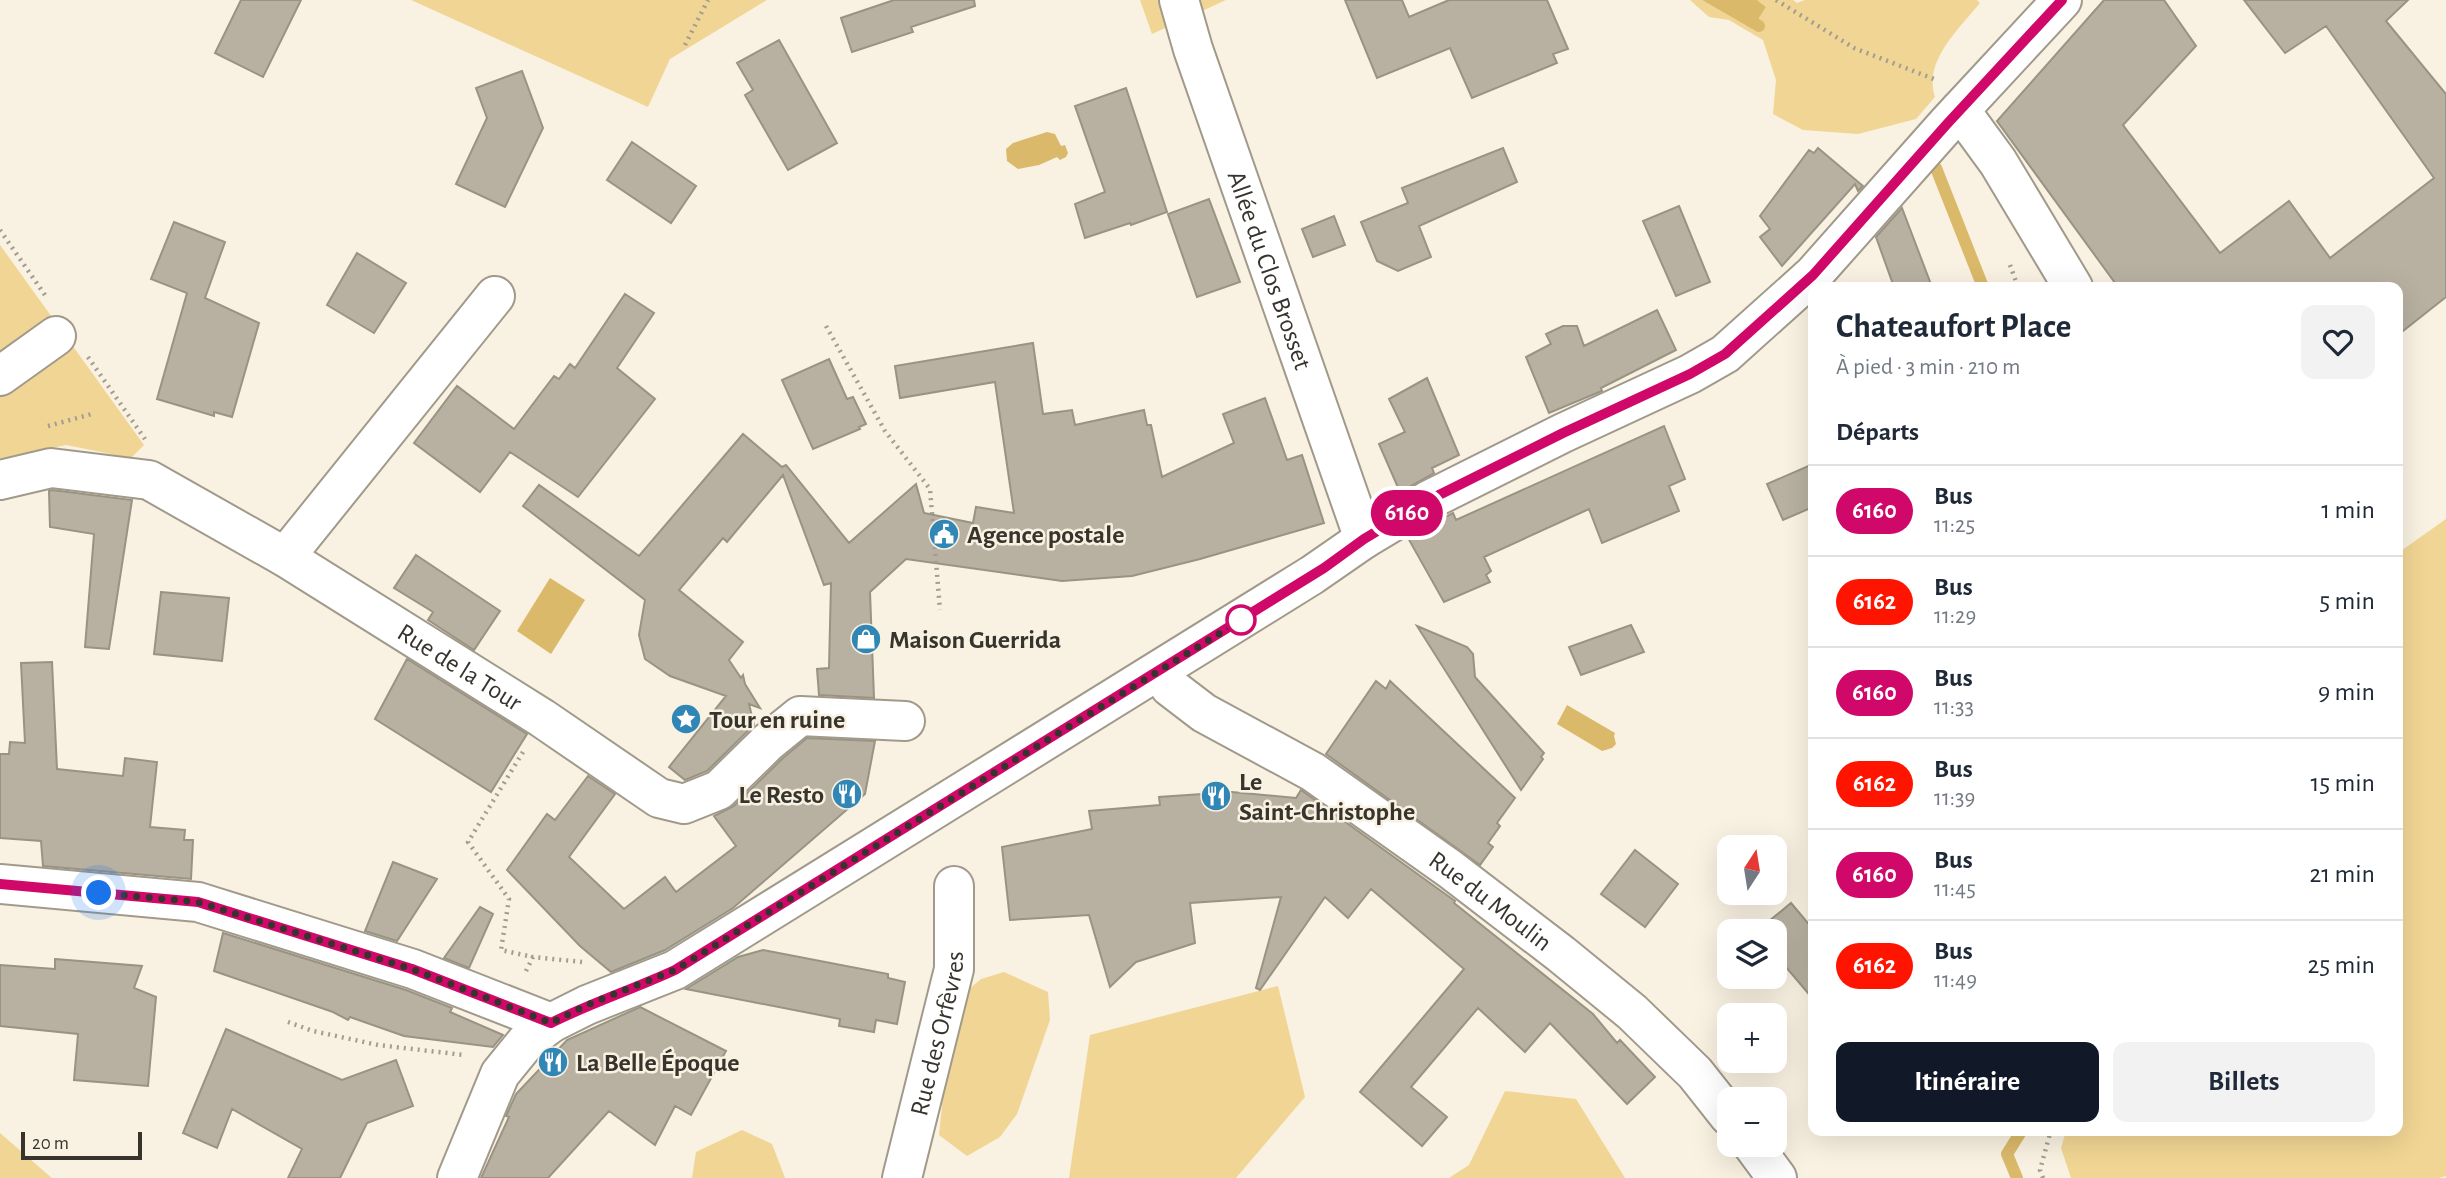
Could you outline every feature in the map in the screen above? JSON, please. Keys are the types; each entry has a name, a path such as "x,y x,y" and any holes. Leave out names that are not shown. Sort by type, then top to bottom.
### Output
{"street":[{"path":"1816,281 1891,186 2055,2"},
{"name":"Allée du Clos Brosset","path":"1182,9 1193,49 1364,539"},
{"path":"1957,114 1998,162 2070,282"},
{"path":"461,1170 500,1074 526,1042 551,1023 587,1005 675,970 1318,572 1364,539 1429,500 1690,374 1725,354 1808,287"},
{"path":"285,557 495,296"},
{"path":"0,376 56,336"},
{"name":"Rue de la Tour","path":"0,480 51,468 149,480 285,557 542,718 659,798 684,804 719,790 768,742 800,716 905,721"},
{"name":"Rue du Moulin","path":"1160,670 1170,687 1204,713 1313,772 1450,869 1561,954 1632,1012 1695,1073 1717,1101"},
{"path":"0,884 198,902 412,969 551,1023"},
{"name":"Rue des Orfèvres","path":"902,1178 954,969 954,886"},
{"path":"1762,1157 1777,1178"}],"path":[{"path":"685,45 708,0"},
{"path":"1779,1 1854,48 1923,72 1957,114"},
{"path":"826,326 885,431 930,489 940,610"},
{"path":"533,957 501,950 509,899 468,842 542,718"},
{"path":"288,1022 313,1031 378,1045 510,1062"},
{"path":"2043,1178 2040,1170 2049,1136"}],"shaded area":[{"path":"411,0 767,0 670,59 648,107"},
{"path":"1140,0 1226,0 1152,34"},
{"path":"1690,0 1702,0 1752,29 1766,7 1757,0 1793,0 1797,3 1805,0 1977,0 1980,3 1938,58 1933,84 1935,97 1916,119 1858,134 1803,130 1773,114 1776,80 1763,40 1729,20 1709,17"},
{"path":"1702,0 1757,0 1766,7 1752,29"},
{"path":"1047,132 1055,134 1061,146 1065,145 1068,153 1066,157 1060,160 1057,157 1039,165 1018,169 1007,161 1006,149 1013,143"},
{"path":"0,245 144,445 131,458 66,445 0,460"},
{"path":"2446,519 2446,1176 2071,1178 2061,1148 2065,1136 2403,1136 2403,549"},
{"path":"550,578 585,600 551,654 517,631"},
{"path":"1567,705 1615,733 1616,744 1602,751 1557,724"},
{"path":"1004,972 1048,992 1050,1020 1017,1114 1000,1137 967,1156 939,1135 947,1058 963,994 981,979"},
{"path":"1278,986 1305,1097 1236,1178 1069,1178 1090,1035"},
{"path":"1505,1091 1576,1099 1625,1178 1449,1178 1469,1165"},
{"path":"742,1130 772,1144 785,1178 692,1178 696,1152"},
{"path":"0,1133 46,1173 52,1178 0,1178"}],"building":[{"path":"241,0 301,0 263,77 215,53"},
{"path":"894,0 974,0 975,6 911,27 913,32 852,52 841,18"},
{"path":"1345,0 1402,0 1409,17 1449,0 1547,0 1568,49 1553,54 1557,63 1472,98 1450,48 1377,78"},
{"path":"2104,0 2164,0 2196,46 2123,125 2220,253 2289,201 2330,258 2434,178 2326,26 2285,53 2244,0 2408,0 2386,21 2446,94 2446,297 2403,331 2403,282 2114,282 1997,121"},
{"path":"779,40 837,143 788,170 745,95 753,90 737,63"},
{"path":"522,71 543,128 505,207 456,184 487,118 476,88"},
{"path":"1126,88 1167,212 1085,238 1075,204 1105,192 1075,106"},
{"path":"632,142 696,186 671,223 607,180"},
{"path":"1503,148 1517,182 1419,226 1431,257 1398,271 1377,261 1361,222 1408,203 1402,188"},
{"path":"1818,148 1863,186 1858,191 1855,184 1782,266 1760,237 1770,229 1760,216 1809,150 1814,153"},
{"path":"1209,199 1240,282 1197,297 1168,214"},
{"path":"1679,206 1710,282 1676,296 1643,221"},
{"path":"1902,208 1930,282 1892,282 1876,237"},
{"path":"1334,216 1345,245 1313,257 1302,229"},
{"path":"174,222 225,242 205,298 259,323 232,417 214,412 214,416 157,399 187,293 151,279"},
{"path":"357,253 406,283 374,333 327,305"},
{"path":"625,294 654,313 617,368 655,399 578,497 510,452 480,492 414,443 457,386 514,429 554,376 559,379 570,364 575,368"},
{"path":"1657,310 1676,350 1601,388 1602,391 1549,413 1526,357 1551,344 1546,334 1563,326 1577,326 1584,346"},
{"path":"1033,343 1043,414 1072,410 1075,425 1144,410 1147,425 1151,425 1162,477 1234,443 1223,414 1265,398 1287,460 1302,455 1324,523 1132,576 1062,581 906,559 870,592 874,698 819,695 817,669 829,668 831,583 824,585 783,475 727,542 723,538 679,590 743,642 729,660 741,678 743,675 745,684 760,708 749,704 754,725 707,771 685,780 669,767 726,696 670,676 645,659 639,635 645,600 523,506 539,485 639,556 743,434 782,467 786,465 849,543 916,484 924,513 973,523 976,507 1014,513 995,382 900,398 895,366"},
{"path":"829,359 847,399 853,397 866,424 813,449 782,380"},
{"path":"1427,378 1459,455 1432,468 1434,473 1400,492 1379,444 1405,432 1389,399"},
{"path":"1664,426 1685,479 1669,486 1679,511 1602,543 1589,509 1484,557 1491,571 1486,575 1490,582 1444,602 1408,538 1453,513 1456,520"},
{"path":"1808,466 1808,509 1783,520 1767,484"},
{"path":"49,491 132,500 109,649 85,647 94,534 50,527"},
{"path":"416,555 500,611 474,650 428,620 433,612 394,588"},
{"path":"161,592 229,598 222,661 154,654"},
{"path":"1631,625 1644,652 1581,675 1569,647"},
{"path":"1417,626 1467,647 1473,654 1475,677 1544,753 1541,757 1543,759 1521,790"},
{"path":"407,659 527,734 491,792 375,719"},
{"path":"52,662 57,769 123,776 125,758 157,762 150,827 185,830 184,840 193,840 191,879 43,866 41,841 0,838 0,754 9,754 10,742 25,743 21,663"},
{"path":"1376,681 1386,689 1390,681 1515,798 1497,823 1500,826 1488,843 1493,847 1480,865 1326,754"},
{"path":"807,738 875,741 865,794 733,908 665,950 611,972 580,946 507,870 547,814 555,820 588,776 615,794 569,857 624,909 665,877 676,892 736,846 714,816 734,806"},
{"path":"1301,790 1455,901 1454,903 1593,1014 1617,1043 1620,1040 1655,1077 1627,1104 1550,1023 1525,1052 1478,1008 1411,1087 1447,1117 1422,1146 1360,1092 1464,969 1371,889 1348,918 1325,897 1260,990 1256,988 1281,897 1190,903 1195,943 1136,962 1110,987 1089,915 1010,920 1002,847 1092,829 1089,811 1160,805 1159,797 1232,792 1296,798"},
{"path":"1635,850 1678,884 1645,927 1601,894"},
{"path":"393,862 437,879 397,941 365,931"},
{"path":"1791,903 1808,923 1808,993 1787,968 1787,919 1772,919"},
{"path":"480,907 493,914 469,968 444,958"},
{"path":"223,933 406,990 452,1008 450,1012 503,1035 493,1047 404,1036 350,1017 348,1020 333,1012 214,971"},
{"path":"763,950 888,974 888,978 905,982 897,1024 876,1020 874,1032 839,1026 840,1019 686,989 738,957"},
{"path":"55,959 142,966 134,988 156,997 148,1086 74,1080 78,1034 0,1026 0,965 55,969"},
{"path":"640,1007 726,1051 691,1115 675,1106 655,1145 609,1111 548,1178 481,1178 509,1117 506,1116 516,1094 567,1040"},
{"path":"226,1029 342,1080 396,1060 413,1106 367,1123 340,1178 288,1178 302,1149 232,1109 217,1148 183,1133"}],"waterway":[{"path":"1718,0 1759,26"},
{"path":"1936,168 1981,282"},
{"path":"2017,1178 2007,1154 2018,1136"}],"bus line":[{"name":"6160","path":"0,884 198,902 412,969 551,1023 587,1005 654,980 675,970 1137,684 1429,500 1690,374 1725,354 1813,275 2062,0"}],"place":[{"name":"Agence postale","path":"944,534"},
{"name":"Maison Guerrida","path":"866,639"},
{"name":"Tour en ruine","path":"686,719"},
{"name":"Le Resto","path":"847,794"},
{"name":"Le Saint-Christophe","path":"1216,796"},
{"name":"La Belle Époque","path":"553,1062"}],"route":[{"path":"99,893 198,902 412,969 551,1023 587,1005 675,970 1246,617 1241,620"}]}
